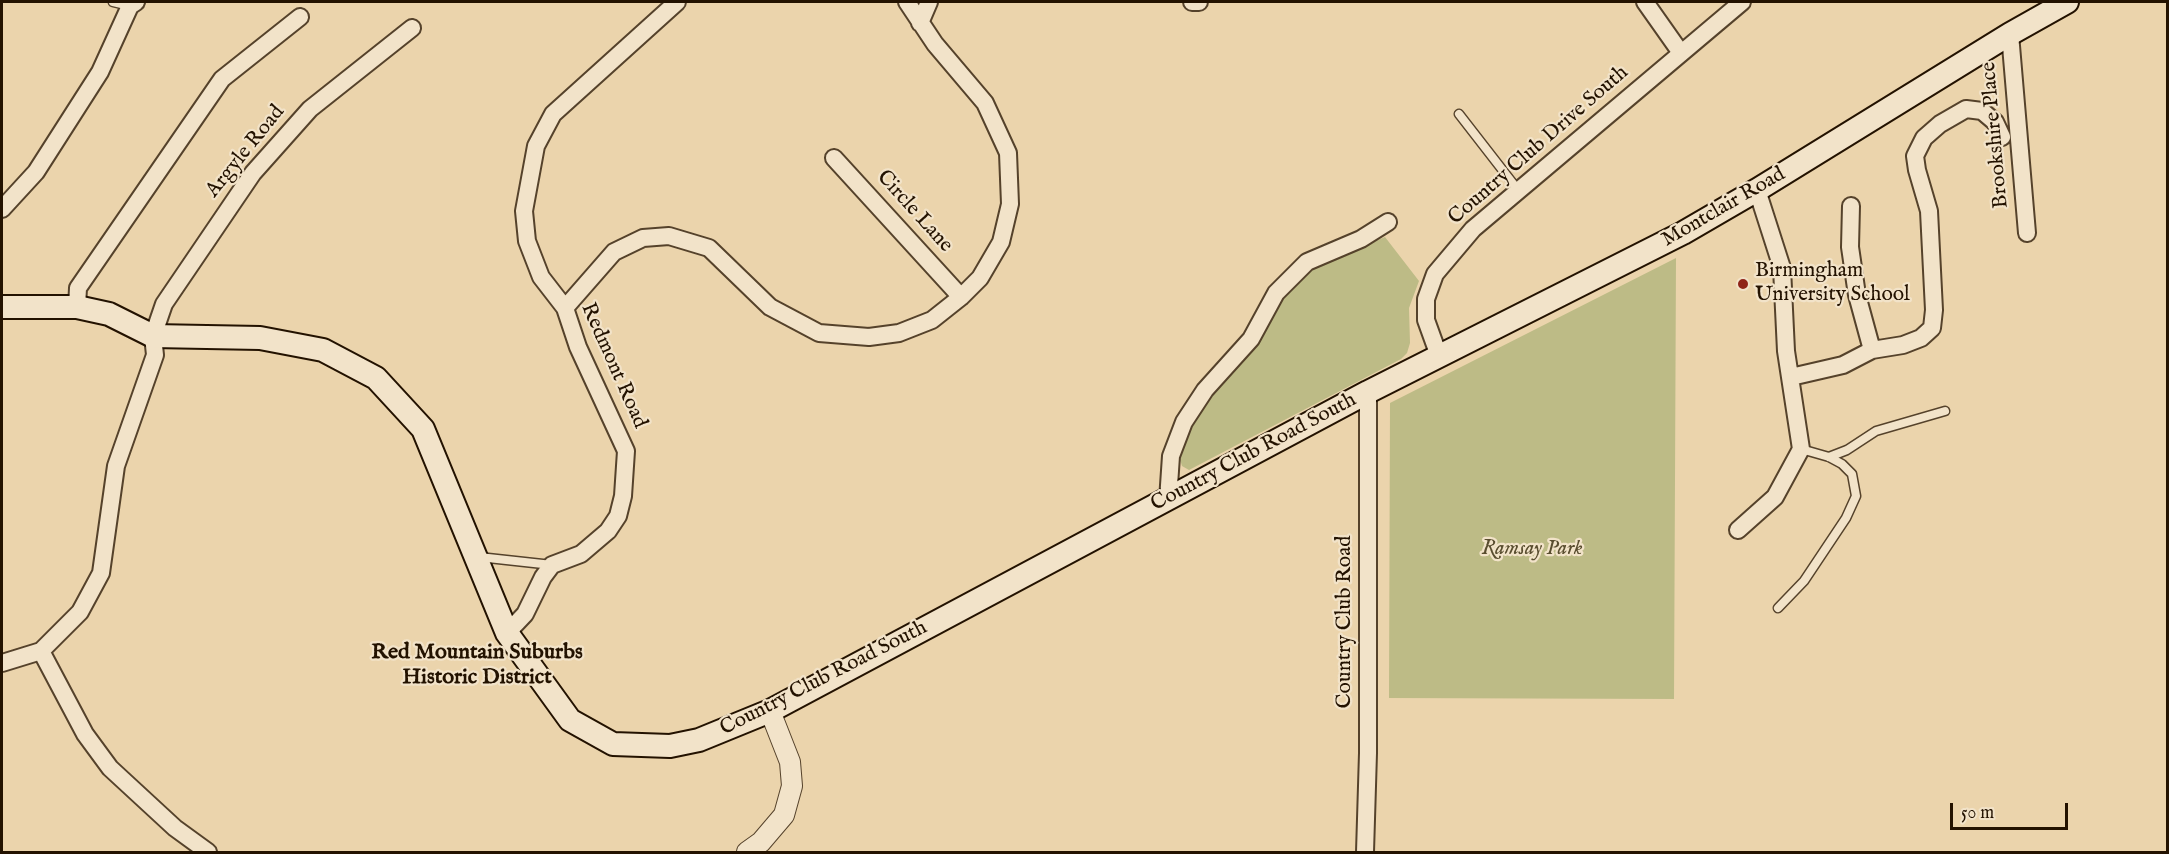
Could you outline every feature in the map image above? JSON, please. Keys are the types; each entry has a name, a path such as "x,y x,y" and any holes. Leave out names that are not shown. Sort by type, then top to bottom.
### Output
{"main road":[{"name":"Montclair Road","path":"1368,392 1683,233 1758,190 2010,34 2067,2"},
{"path":"2,307 77,307 109,314 153,336"},
{"name":"Country Club Road South","path":"153,336 271,340 323,350 376,378 423,429 507,633 570,720 613,744 670,746 699,740 770,711 1368,392"}],"street":[{"name":"Redmont Road","path":"552,565 581,554 608,531 618,516 623,496 626,452 578,347 565,308 541,276 527,241 524,211 536,146 553,114 677,2"},
{"path":"565,308 614,252 643,238 669,236 709,248 770,307 819,333 869,337 899,333 932,320 961,297 980,278 1001,242 1010,204 1008,153 985,103 935,44 907,2"},
{"path":"920,22 929,2"},
{"path":"1191,2 1199,2"},
{"path":"1645,2 1681,54"},
{"name":"Country Club Drive South","path":"1438,356 1426,320 1426,299 1436,274 1473,229 1742,2"},
{"path":"2,209 36,172 100,72 132,3"},
{"path":"77,307 78,288 222,78 300,17"},
{"name":"Argyle Road","path":"41,651 80,612 101,573 116,466 155,355 153,336 164,304 253,173 310,109 412,28"},
{"name":"Brookshire Place","path":"2010,34 2027,233"},
{"name":"Brookshire Place","path":"1791,377 1843,365 1872,350 1903,345 1921,338 1932,328 1934,309 1929,211 1915,156 1924,138 1940,124 1966,109 1982,111 1995,122 2002,137"},
{"name":"Circle Lane","path":"834,158 961,297"},
{"path":"1738,530 1775,497 1801,449 1786,351 1782,268 1758,190"},
{"path":"1851,206 1850,247 1857,295 1872,350"},
{"path":"1168,500 1172,456 1184,422 1205,390 1251,339 1276,293 1307,262 1361,239 1388,222"},
{"name":"Country Club Road","path":"1365,852 1368,753 1368,392"},
{"path":"507,633 525,614 543,577 552,565"},
{"path":"2,663 41,651 85,734 110,768 175,828 208,852"},
{"path":"747,852 761,842 784,815 792,786 790,762 770,711"}],"lane":[{"path":"113,2 132,3"},
{"path":"1459,114 1518,190"},
{"path":"1829,457 1847,450 1876,432 1945,411"},
{"path":"1779,608 1804,581 1846,518 1856,496 1852,474 1842,464 1829,457 1801,449"},
{"name":"Redmont Road","path":"476,556 552,565"}],"green space":[{"path":"1385,237 1419,281 1409,308 1410,343 1407,353 1401,359 1189,470 1182,466 1179,456 1182,435 1296,278 1330,260"},
{"name":"Ramsay Park","path":"1676,258 1674,699 1389,698 1390,403"}],"place":[{"name":"Birmingham University School","path":"1743,284"}],"district":[{"name":"Red Mountain Suburbs Historic District","path":"477,666"}]}
